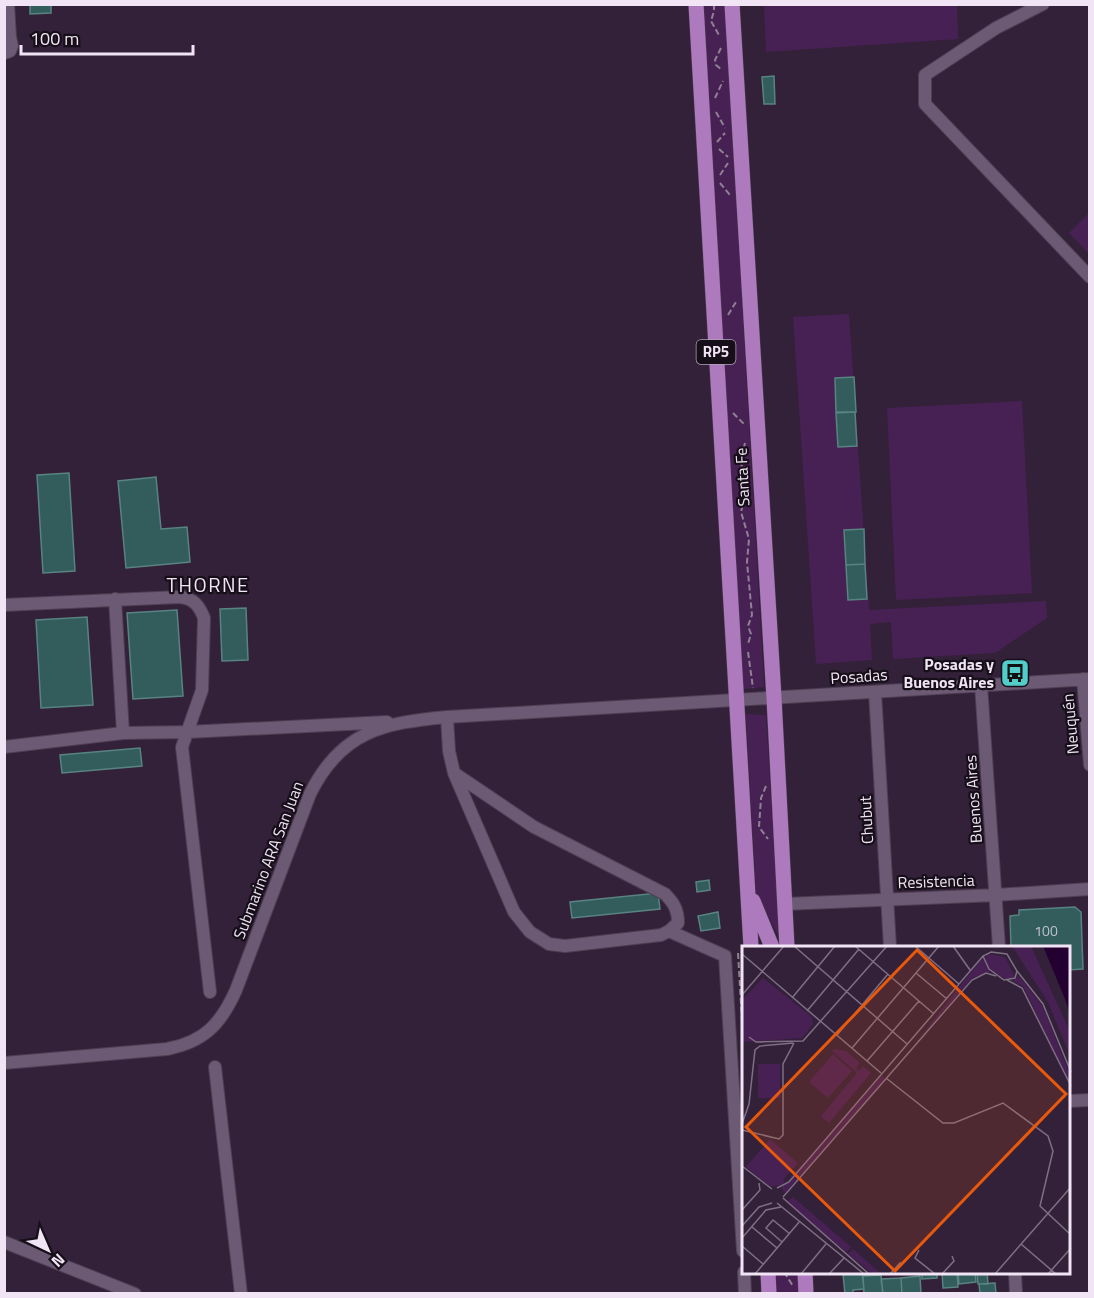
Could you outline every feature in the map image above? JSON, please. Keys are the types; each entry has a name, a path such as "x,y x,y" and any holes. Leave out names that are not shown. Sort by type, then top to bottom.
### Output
{"main road":[{"name":"Santa Fe","path":"696,4 748,890 745,946"},
{"name":"Santa Fe","path":"732,4 787,946"},
{"path":"748,890 772,946"},
{"path":"768,1274 769,1293"},
{"path":"799,1290 804,1274"}],"street":[{"path":"4,53 10,51 12,46 8,4"},
{"path":"1043,4 996,28 925,75 925,104 1089,277"},
{"path":"4,605 179,597 188,598 201,609 204,618 204,673 198,707 182,747 210,992"},
{"path":"116,600 123,733"},
{"name":"Posadas","path":"774,698 1086,679"},
{"name":"Neuquén","path":"1086,679 1089,765"},
{"name":"Buenos Aires","path":"981,685 999,946"},
{"name":"Chubut","path":"875,692 890,946"},
{"name":"Submarino ARA San Juan","path":"4,1063 167,1049 182,1046 209,1031 220,1020 236,990 310,794 320,775 345,747 361,736 406,721 447,717 774,698"},
{"path":"447,717 453,773 514,912 530,932 549,944 565,946 661,935 678,923 678,913 674,903 665,894 534,827 453,773"},
{"path":"4,747 123,733 406,721"},
{"name":"Resistencia","path":"785,904 1089,889"},
{"path":"669,931 725,956 742,1235"},
{"path":"215,1067 241,1293"},
{"path":"1070,1101 1089,1100"},
{"path":"4,1242 135,1293"},
{"path":"744,1274 745,1293"},
{"path":"1015,1274 1016,1293"}],"path":[{"path":"714,4 711,21 722,43 715,60 716,65 726,72"},
{"path":"727,79 724,79 714,104 726,130 716,146 729,159 720,173 720,182 734,198"},
{"path":"728,315 740,297"},
{"path":"732,411 747,428"},
{"path":"746,441 741,460 745,495 741,512 749,539 747,562 753,615 748,626 751,634 747,650 750,658 754,699"},
{"path":"769,782 761,798 759,827 770,841"},
{"path":"786,1274 799,1290"}],"shaded area":[{"path":"704,5 725,5 764,687 743,689"},
{"path":"764,5 957,5 958,39 766,52"},
{"path":"1089,213 1089,254 1069,233"},
{"path":"849,314 869,610 1046,601 1047,618 995,653 893,659 891,622 870,624 872,660 816,664 793,317"},
{"path":"1022,401 1032,593 896,600 887,408"},
{"path":"746,714 766,715 779,937 756,893"},
{"path":"776,1274 799,1274 800,1293 777,1293"}],"building":[{"path":"30,4 51,4 51,13 30,14"},
{"path":"774,76 775,104 764,104 762,77"},
{"path":"854,377 856,412 836,412 835,378"},
{"path":"855,412 857,446 838,447 836,413"},
{"path":"69,473 75,571 43,573 37,475"},
{"path":"156,477 161,529 187,527 190,562 126,568 118,481"},
{"path":"864,529 865,564 846,565 844,530"},
{"path":"865,564 867,599 848,600 846,565"},
{"path":"246,608 248,660 222,661 220,609"},
{"path":"177,610 183,696 133,699 127,613"},
{"path":"87,617 93,705 41,708 36,620"},
{"path":"140,748 142,766 62,773 60,755"},
{"path":"709,880 710,890 697,892 696,882"},
{"path":"658,893 660,909 572,918 570,902"},
{"path":"1075,907 1081,912 1083,969 1070,970 1070,946 1011,946 1010,916 1019,915 1019,910"},
{"path":"718,912 720,928 701,931 698,916"},
{"path":"843,1274 862,1274 864,1289 853,1290 853,1293 845,1294"},
{"path":"922,1274 937,1274 937,1278 922,1279"},
{"path":"942,1274 957,1274 958,1287 943,1288"},
{"path":"958,1274 975,1274 976,1282 959,1284"},
{"path":"977,1274 987,1274 988,1284 978,1284"},
{"path":"881,1275 883,1294 864,1294 863,1276"},
{"path":"920,1276 921,1294 902,1294 901,1278"},
{"path":"901,1278 902,1294 883,1294 881,1279"},
{"path":"995,1283 996,1294 980,1294 979,1284"}],"place":[{"name":"Posadas y Buenos Aires","path":"1015,673"}],"district":[{"name":"THORNE","path":"208,585"}]}
